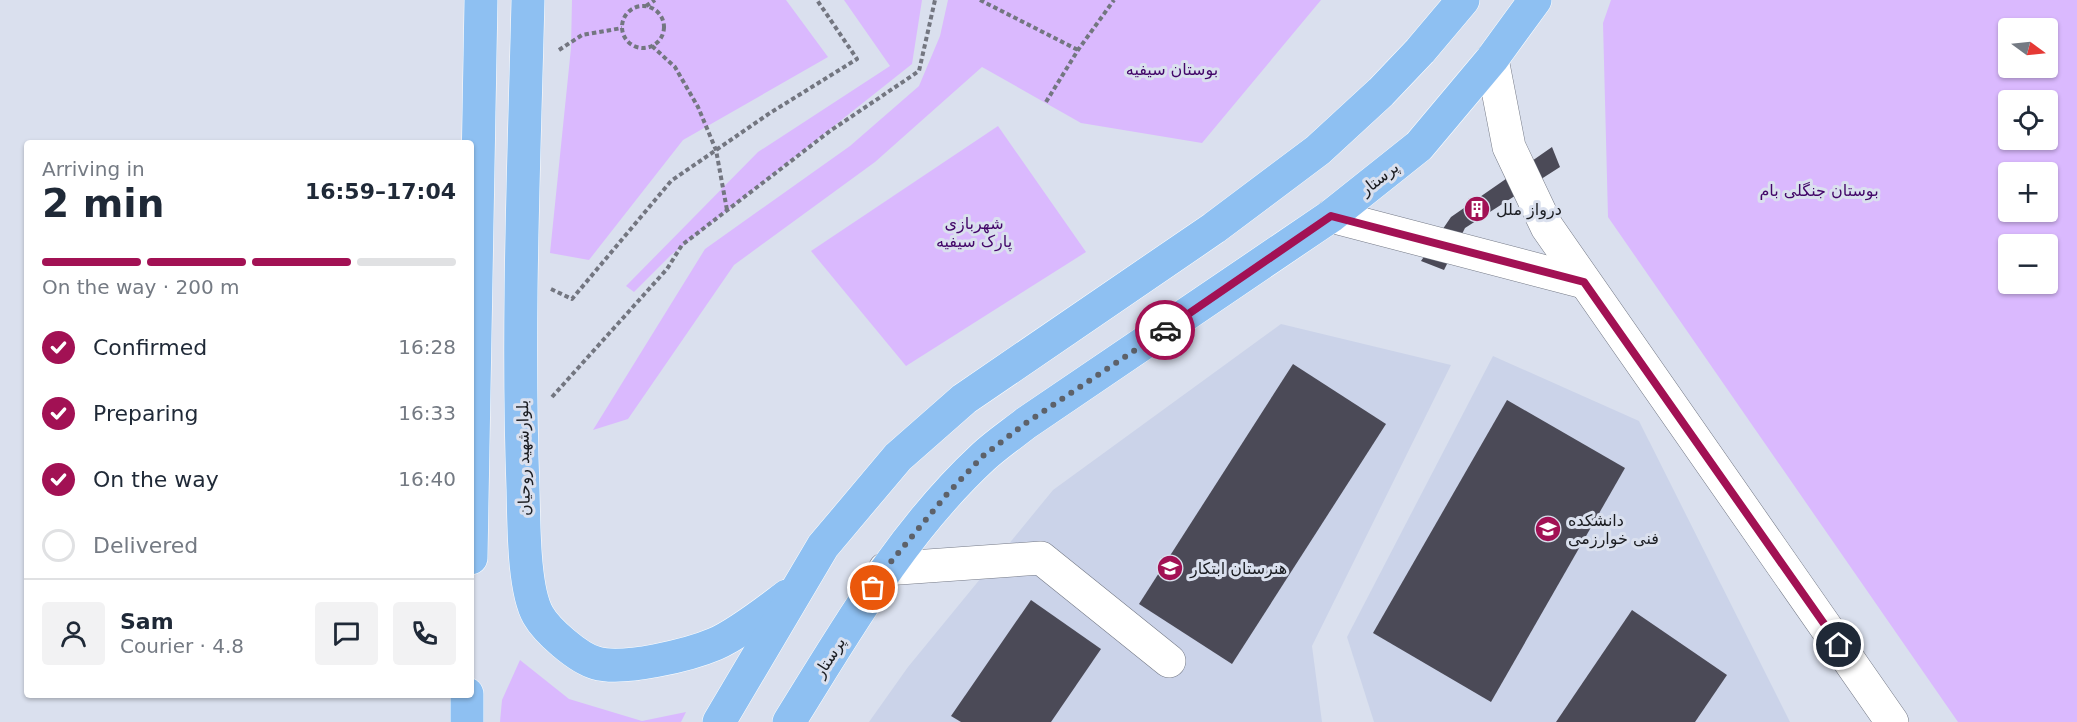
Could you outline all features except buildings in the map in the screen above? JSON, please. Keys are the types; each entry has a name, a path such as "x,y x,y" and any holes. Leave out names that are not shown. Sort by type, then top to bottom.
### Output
{"main road":[{"path":"474,391 481,0"},
{"name":"بلوارشهید روحیان","path":"528,0 522,263 522,432 525,542 529,582 537,614 559,641 596,663 634,665 716,644 798,588"},
{"path":"719,722 823,546 898,457 964,399 1214,228 1318,150 1381,92 1420,51 1463,0"},
{"name":"پرستار","path":"789,722 885,569 948,493 983,456 1026,423 1331,216 1419,146 1492,58 1536,0"},
{"path":"467,698 467,722"}],"street":[{"path":"1492,58 1509,147 1547,227 1892,722"},
{"path":"1331,216 1584,282"},
{"path":"885,569 1041,558 1169,662"}],"path":[{"path":"645,7 655,0"},
{"path":"544,286 572,299 671,181 770,113 857,59 817,0"},
{"path":"522,432 667,269 682,245 830,131 919,71 935,0"},
{"path":"980,0 1078,50"},
{"path":"1046,102 1078,50 1114,0"},
{"path":"638,7 645,7 657,12 663,23 661,37 652,46 639,48 627,41 622,28 626,14 638,7"},
{"path":"550,56 582,35 622,28"},
{"path":"652,46 675,67 698,107 716,150 727,210"}],"shaded area":[{"name":"هنرستان ابتکار","path":"1281,324 1451,365 1312,646 1322,722 869,722 908,667 1053,490"},
{"name":"دانشکده فنی خوارزمی","path":"1493,356 1639,421 1790,722 1374,722 1347,637"}],"green space":[{"path":"572,0 786,0 828,57 683,140 589,260 550,253 571,48"},
{"path":"844,0 922,0 912,64 671,255 634,292 626,286 758,152 890,66"},
{"name":"بوستان سیفیه","path":"948,0 1321,0 1202,143 1081,123 982,67 875,162 734,265 628,419 593,430 705,249 850,146 919,86 940,36"},
{"name":"بوستان جنگلی بام","path":"1611,0 2077,0 2077,722 1958,722 1608,217 1603,23"},
{"name":"شهربازی پارک سیفیه","path":"998,126 1086,252 906,366 811,251"},
{"path":"520,660 569,699 642,721 686,712 681,722 500,722 502,700"}],"way so far":[{"path":"873,588 885,569 948,493 983,456 1026,423 1165,330"}],"place":[{"name":"درواز ملل","path":"1477,209"},
{"name":"دانشکده فنی خوارزمی","path":"1548,529"},
{"name":"هنرستان ابتکار","path":"1170,568"}],"route":[{"path":"1165,330 1331,216 1584,282 1839,645"}]}
